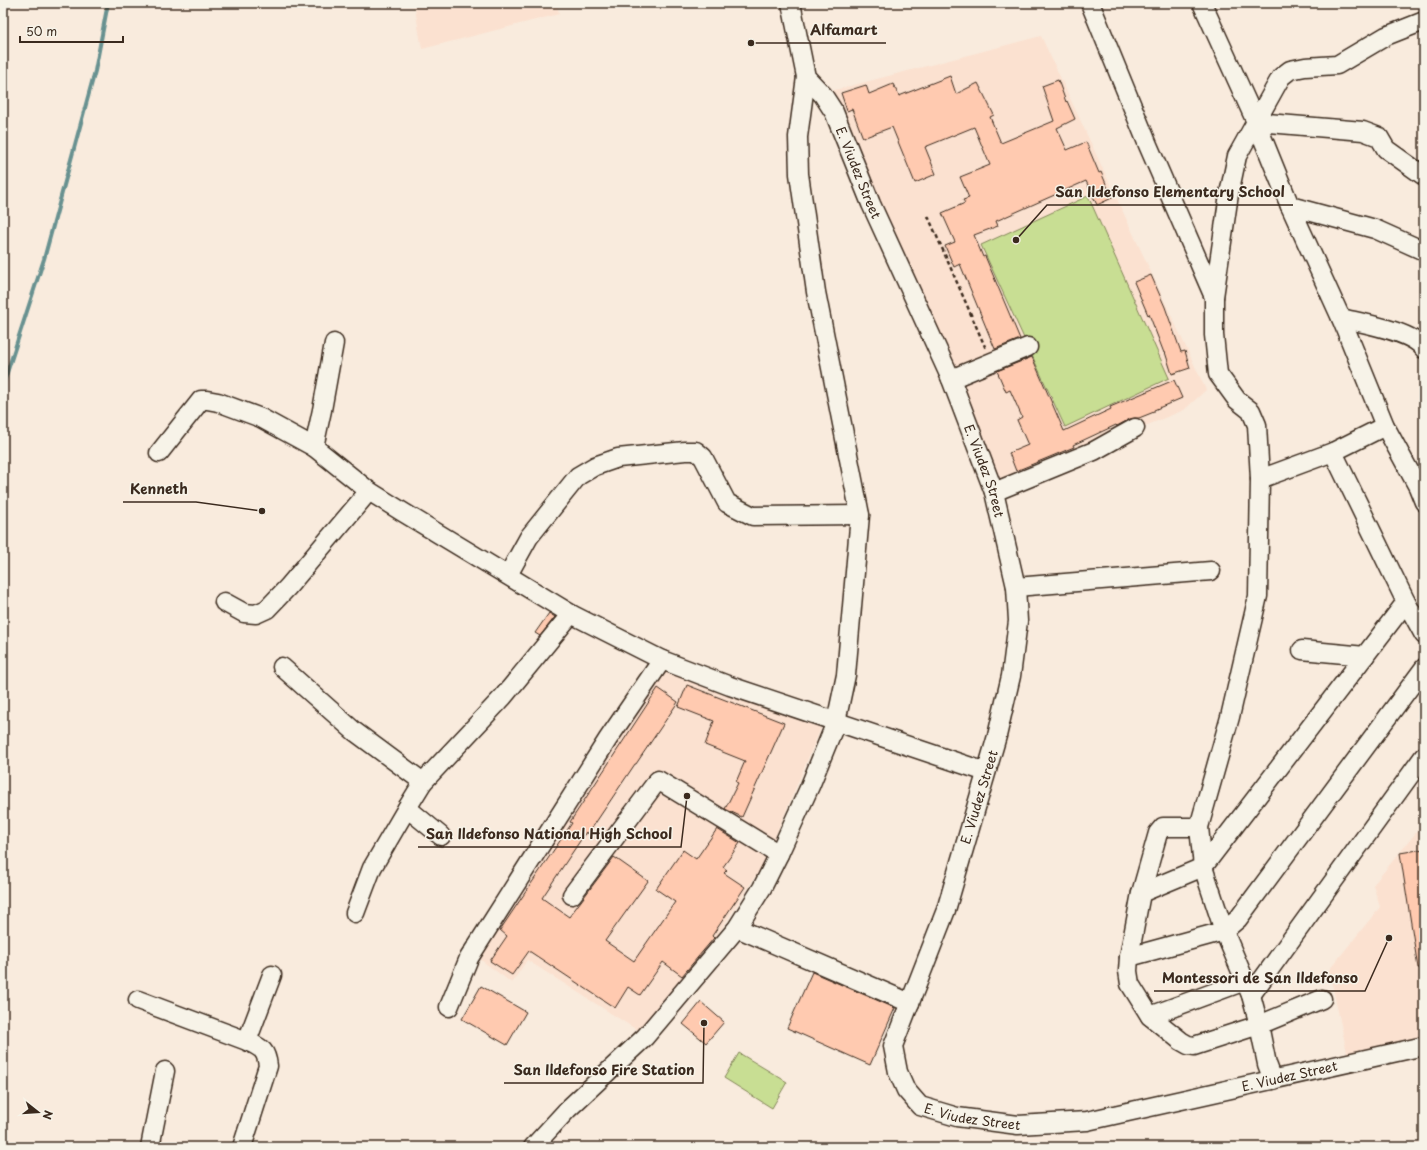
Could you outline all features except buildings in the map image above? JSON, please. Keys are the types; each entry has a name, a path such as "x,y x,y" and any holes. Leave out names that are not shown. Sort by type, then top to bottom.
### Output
{"street":[{"path":"533,1147 568,1109 645,1037 737,928 762,888 779,854 810,786 836,722 846,675 860,515 816,292 799,174 798,137 806,77 791,3"},
{"path":"1090,3 1148,145 1214,297"},
{"path":"1202,3 1256,122 1290,206 1341,318 1385,426 1422,492"},
{"path":"1273,1080 1267,1064 1259,1025 1248,988 1224,931 1203,867 1198,827 1230,717 1258,596 1260,479 1257,425 1251,410 1213,379 1214,297 1229,194 1237,156 1281,77 1290,70 1305,67 1337,65 1386,36 1424,21"},
{"name":"E. Viudez Street","path":"806,77 823,95 834,112 871,204 951,379 994,492 1016,587 1018,621 1011,676 998,736 946,910 893,1046 898,1072 906,1090 920,1106 957,1117 1018,1126 1087,1121 1424,1046"},
{"path":"1256,122 1364,131 1379,137 1386,149 1424,176"},
{"path":"1290,206 1375,229 1424,251"},
{"path":"1341,318 1402,333 1422,345 1424,348"},
{"path":"314,447 334,343"},
{"path":"951,379 1028,347"},
{"path":"159,453 201,400 218,402 261,418 314,447 369,491 571,614 662,660 730,686 986,772"},
{"path":"1260,479 1333,452 1385,426"},
{"path":"994,492 1094,451 1135,428"},
{"path":"508,575 529,537 578,476 595,466 618,458 685,450 696,451 703,457 727,503 752,516 860,515"},
{"path":"1333,452 1406,602 1424,635"},
{"path":"224,602 244,613 256,614 267,609 288,587 369,491"},
{"path":"1016,587 1211,571"},
{"path":"1141,893 1203,867 1406,602"},
{"path":"355,913 372,868 424,782 503,697 571,614"},
{"path":"1302,650 1365,656"},
{"path":"449,1007 469,958 608,739 662,660"},
{"path":"282,667 354,731 424,782"},
{"path":"1129,956 1224,931 1238,919 1424,668"},
{"path":"1150,1016 1248,988 1424,756"},
{"path":"572,894 658,780 779,854"},
{"path":"407,808 441,836"},
{"path":"1198,827 1163,828 1158,833 1141,893 1129,956 1128,971 1130,984 1150,1016 1181,1041 1188,1045 1194,1046 1259,1025 1322,999"},
{"path":"737,928 910,1003"},
{"path":"247,1041 272,976"},
{"path":"138,1000 247,1041 262,1049 267,1057 268,1066 242,1147"},
{"path":"150,1147 165,1071"}],"path":[{"path":"928,216 992,362"}],"shaded area":[{"path":"414,3 557,3 559,14 422,49"},
{"path":"1041,36 1206,390 1184,410 1003,484 831,91"},
{"path":"665,669 821,728 764,863 688,981 637,1030 527,960 512,983 477,957"},
{"path":"1424,823 1424,1040 1348,1057 1329,970 1380,907 1373,885"}],"green space":[{"path":"1088,196 1169,378 1065,427 981,245"},
{"path":"739,1053 787,1082 772,1108 724,1078"}],"waterway":[{"path":"3,385 44,259 95,71 108,3"}],"place":[{"name":"Alfamart","path":"751,43"},
{"name":"San Ildefonso Elementary School","path":"1016,240"},
{"name":"Kenneth","path":"262,511"},
{"name":"San Ildefonso National High School","path":"687,796"},
{"name":"Montessori de San Ildefonso","path":"1389,938"},
{"name":"San Ildefonso Fire Station","path":"704,1023"}]}
